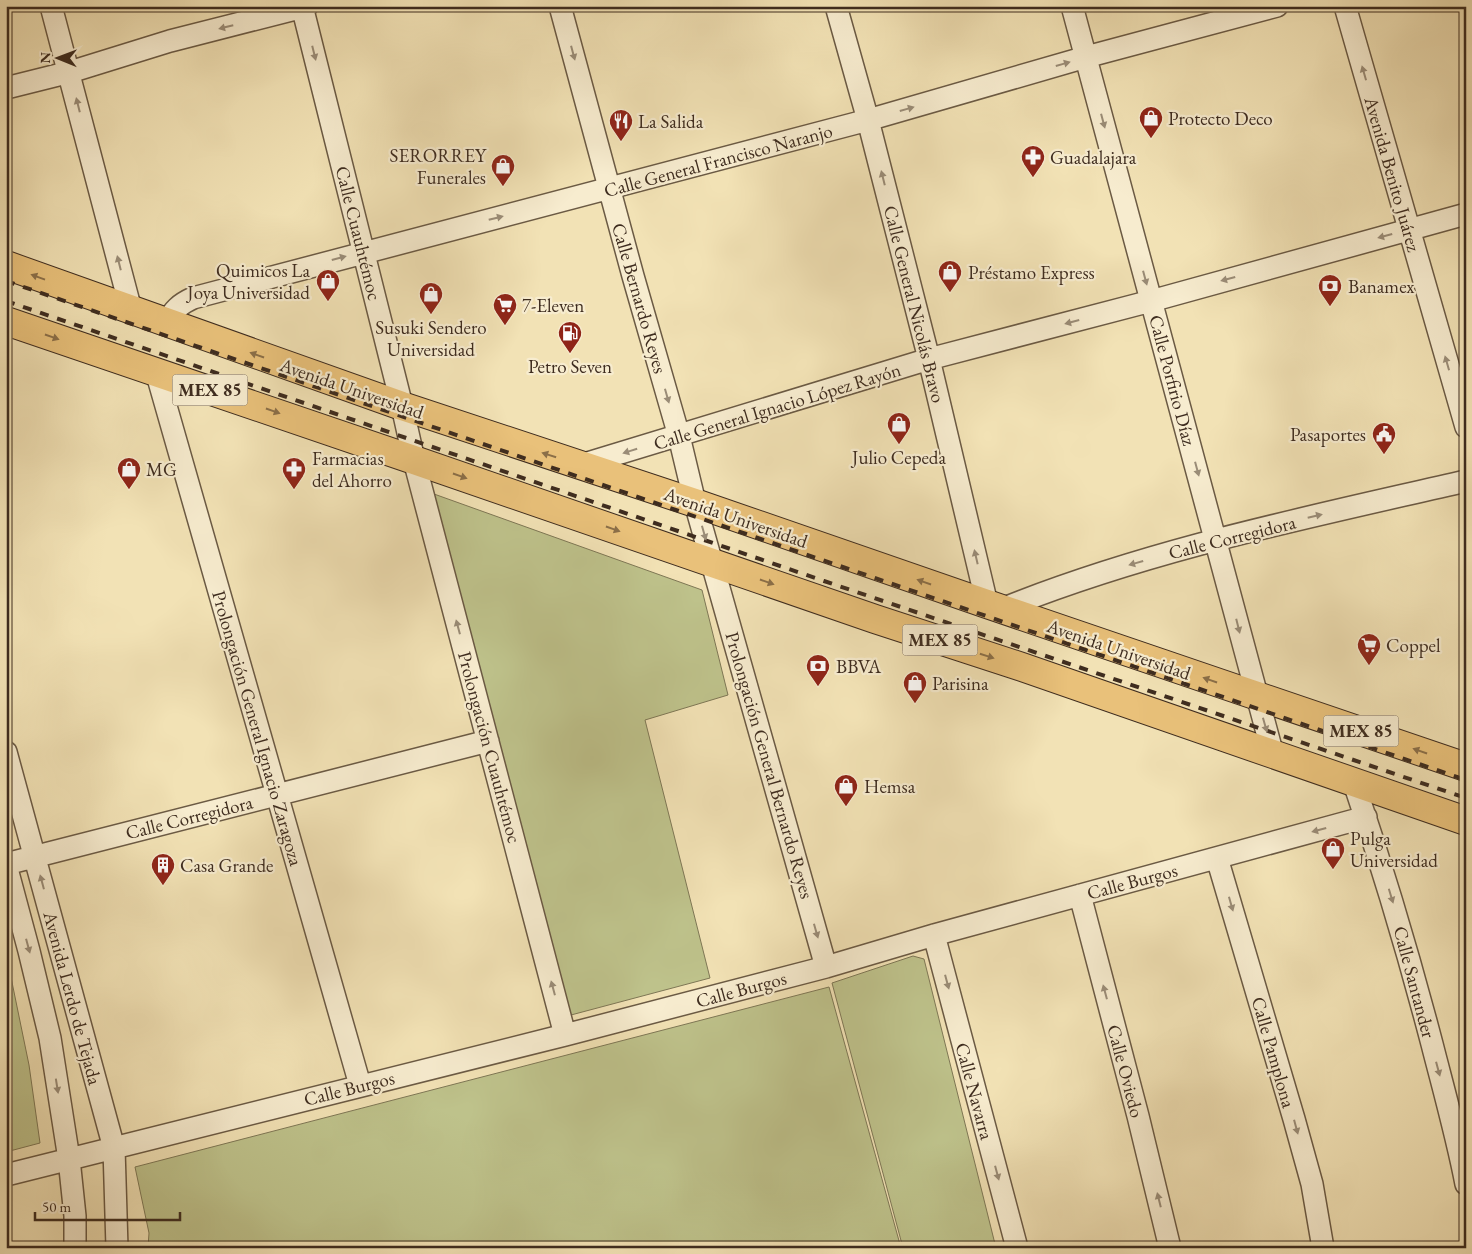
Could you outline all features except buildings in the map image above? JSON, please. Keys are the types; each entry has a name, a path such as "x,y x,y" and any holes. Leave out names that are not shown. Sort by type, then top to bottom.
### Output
{"highway":[{"name":"Avenida Universidad","path":"6,265 402,406 696,503 1466,767"},
{"name":"MEX 85","path":"6,321 713,564 1022,667 1466,821"}],"street":[{"path":"51,6 70,72 131,310"},
{"name":"Calle Bernardo Reyes","path":"560,6 696,503"},
{"name":"Calle General Nicolás Bravo","path":"836,6 868,120 929,360 995,607"},
{"name":"Calle Porfirio Díaz","path":"1072,6 1273,755"},
{"name":"Calle General Francisco Naranjo","path":"167,323 183,302 193,298 868,120 1086,57 1277,6"},
{"name":"Avenida Benito Juárez","path":"1345,6 1466,427"},
{"path":"6,88 70,72 170,41 304,7"},
{"name":"Calle Cuauhtémoc","path":"304,7 414,460"},
{"name":"Calle General Ignacio López Rayón","path":"581,465 929,360 1152,301 1466,214"},
{"name":"Prolongación General Ignacio Zaragoza","path":"156,372 360,1086"},
{"name":"Prolongación Cuauhtémoc","path":"414,460 565,1035"},
{"name":"Calle Corregidora","path":"995,607 1097,574 1216,540 1466,481"},
{"name":"Prolongación General Bernardo Reyes","path":"696,503 826,967"},
{"name":"Calle Corregidora","path":"6,864 488,741"},
{"name":"Avenida Lerdo de Tejada","path":"6,752 36,856 114,1148 117,1248"},
{"name":"Calle Santander","path":"1354,783 1414,977 1466,1184"},
{"name":"Calle Burgos","path":"6,1175 565,1035 826,967 934,935 1366,817"},
{"name":"Calle Pamplona","path":"1217,858 1312,1184 1323,1248"},
{"name":"Avenida Lerdo de Tejada","path":"6,864 50,1038 69,1159 75,1216 75,1248"},
{"name":"Calle Oviedo","path":"1080,895 1141,1126 1170,1248"},
{"name":"Calle Navarra","path":"934,935 1017,1248"}],"green space":[{"path":"434,494 702,590 728,695 645,720 710,978 571,1015"},
{"path":"6,953 29,1065 40,1143 6,1152"},
{"path":"913,956 924,959 996,1248 903,1248 832,983"},
{"path":"829,987 901,1248 148,1248 149,1233 135,1167"}],"railway":[{"path":"6,281 1466,780"},
{"path":"6,301 1466,798"}],"place":[{"name":"Protecto Deco","path":"1151,139"},
{"name":"La Salida","path":"621,142"},
{"name":"Guadalajara","path":"1033,178"},
{"name":"SERORREY Funerales","path":"503,187"},
{"name":"Préstamo Express","path":"950,293"},
{"name":"Quimicos La Joya Universidad","path":"328,302"},
{"name":"Banamex","path":"1330,307"},
{"name":"Susuki Sendero Universidad","path":"431,315"},
{"name":"7-Eleven","path":"505,326"},
{"name":"Petro Seven","path":"570,354"},
{"name":"Julio Cepeda","path":"899,445"},
{"name":"Pasaportes","path":"1384,455"},
{"name":"MG","path":"129,490"},
{"name":"Farmacias del Ahorro","path":"294,490"},
{"name":"Coppel","path":"1369,666"},
{"name":"BBVA","path":"818,687"},
{"name":"Parisina","path":"915,704"},
{"name":"Hemsa","path":"846,807"},
{"name":"Pulga Universidad","path":"1333,870"},
{"name":"Casa Grande","path":"163,886"}]}
